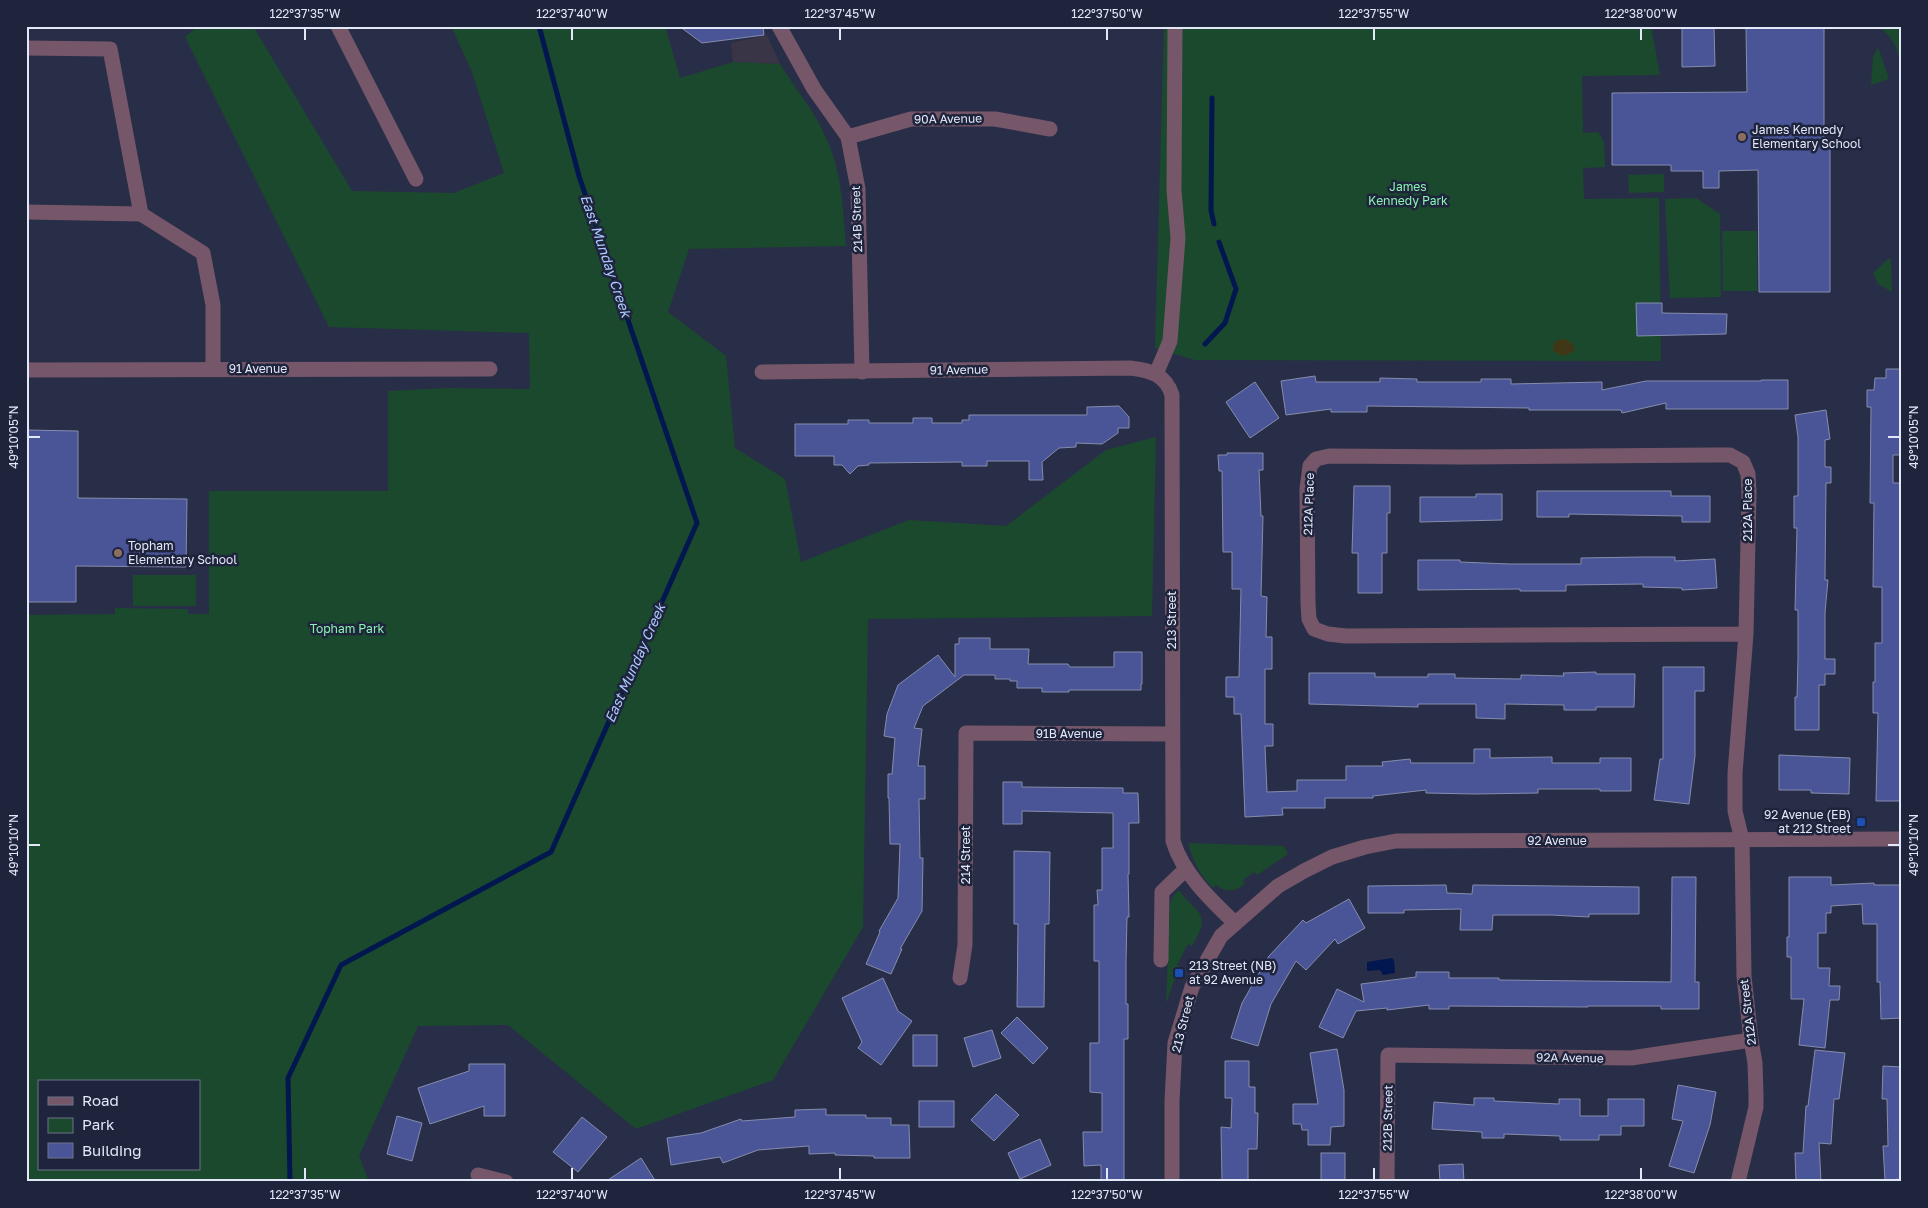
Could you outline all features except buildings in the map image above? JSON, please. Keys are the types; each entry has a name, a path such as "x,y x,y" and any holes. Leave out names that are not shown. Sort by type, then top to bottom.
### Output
{"street":[{"path":"338,26 416,179"},
{"name":"214B Street","path":"779,26 814,89 848,137 858,189 862,372"},
{"path":"1156,374 1170,341 1178,238 1174,190 1175,26"},
{"path":"26,48 110,49 141,214"},
{"name":"90A Avenue","path":"848,137 911,119 996,119 1050,129"},
{"path":"26,212 141,214 203,253 213,305 213,369"},
{"name":"91 Avenue","path":"762,372 1130,368 1156,374"},
{"name":"91 Avenue","path":"26,370 490,369"},
{"name":"213 Street","path":"1156,374 1165,380 1170,387 1172,395 1173,841 1177,856 1186,869 1235,923 1221,936 1192,987 1175,1043 1172,1101 1172,1182"},
{"name":"212A Place","path":"1742,840 1735,811 1735,773 1746,634 1748,474 1743,462 1730,455 1329,456 1316,460 1310,466 1307,489 1309,618 1314,628 1328,634 1346,636 1746,634"},
{"name":"91B Avenue","path":"966,733 1172,734"},
{"name":"214 Street","path":"960,978 965,944 966,733"},
{"name":"92 Avenue","path":"1235,923 1278,886 1332,856 1396,841 1902,839"},
{"name":"212A Street","path":"1738,1182 1756,1107 1756,1079 1744,976 1742,840"},
{"path":"1161,960 1162,892 1186,869"},
{"name":"92A Avenue","path":"1388,1055 1631,1058 1751,1040"},
{"name":"212B Street","path":"1387,1182 1388,1055"},
{"path":"478,1175 506,1182"}],"shaded area":[{"path":"767,35 780,64 733,62 731,43"},
{"path":"1392,958 1394,960 1395,973 1383,975 1380,970 1367,971 1367,962"}],"green space":[{"name":"Topham Park","path":"198,26 253,26 352,191 454,193 504,173 472,72 451,26 665,26 680,78 733,62 780,64 817,120 832,153 841,192 846,246 689,249 668,312 726,356 735,448 785,479 801,562 909,520 1006,526 1106,450 1156,437 1152,616 868,619 863,927 773,1080 636,1129 508,1025 418,1026 359,1156 369,1182 26,1182 26,615 115,614 115,608 188,609 188,614 209,614 209,491 388,491 388,391 446,388 530,389 529,333 329,327 185,37"},
{"name":"James Kennedy Park","path":"1164,26 1651,26 1660,75 1582,76 1583,133 1598,132 1604,142 1605,167 1583,168 1584,199 1659,198 1661,361 1195,360 1155,348"},
{"path":"1878,26 1902,26 1902,65 1894,43"},
{"path":"1878,47 1889,79 1871,85 1873,57"},
{"path":"1664,174 1664,192 1629,193 1628,175"},
{"path":"1696,198 1720,214 1721,297 1670,298 1665,199"},
{"path":"1722,231 1757,231 1757,291 1723,291"},
{"path":"1889,258 1891,260 1892,292 1878,284 1873,273"},
{"path":"133,575 196,575 196,606 133,606"},
{"path":"1188,843 1284,846 1288,854 1257,875 1254,872 1243,880 1245,884 1241,887 1227,890 1216,885 1213,888 1208,883 1192,856"},
{"path":"1179,890 1197,910 1202,920 1198,935 1192,946 1188,944 1177,965 1180,967 1166,1004 1170,903 1173,896"}],"sand":[{"path":"1560,339 1568,340 1571,343 1575,349 1573,352 1563,356 1553,351 1554,343"}],"waterway":[{"name":"East Munday Creek","path":"290,1182 288,1078 341,965 551,852 697,523 579,176 539,26"},
{"path":"1212,98 1211,210 1214,224"},
{"path":"1205,344 1225,323 1236,289 1219,242"}],"place":[{"name":"James Kennedy Elementary School","path":"1742,137"},
{"name":"Topham Elementary School","path":"118,553"},
{"name":"92 Avenue (EB) at 212 Street","path":"1861,822"},
{"name":"213 Street (NB) at 92 Avenue","path":"1179,973"}]}
